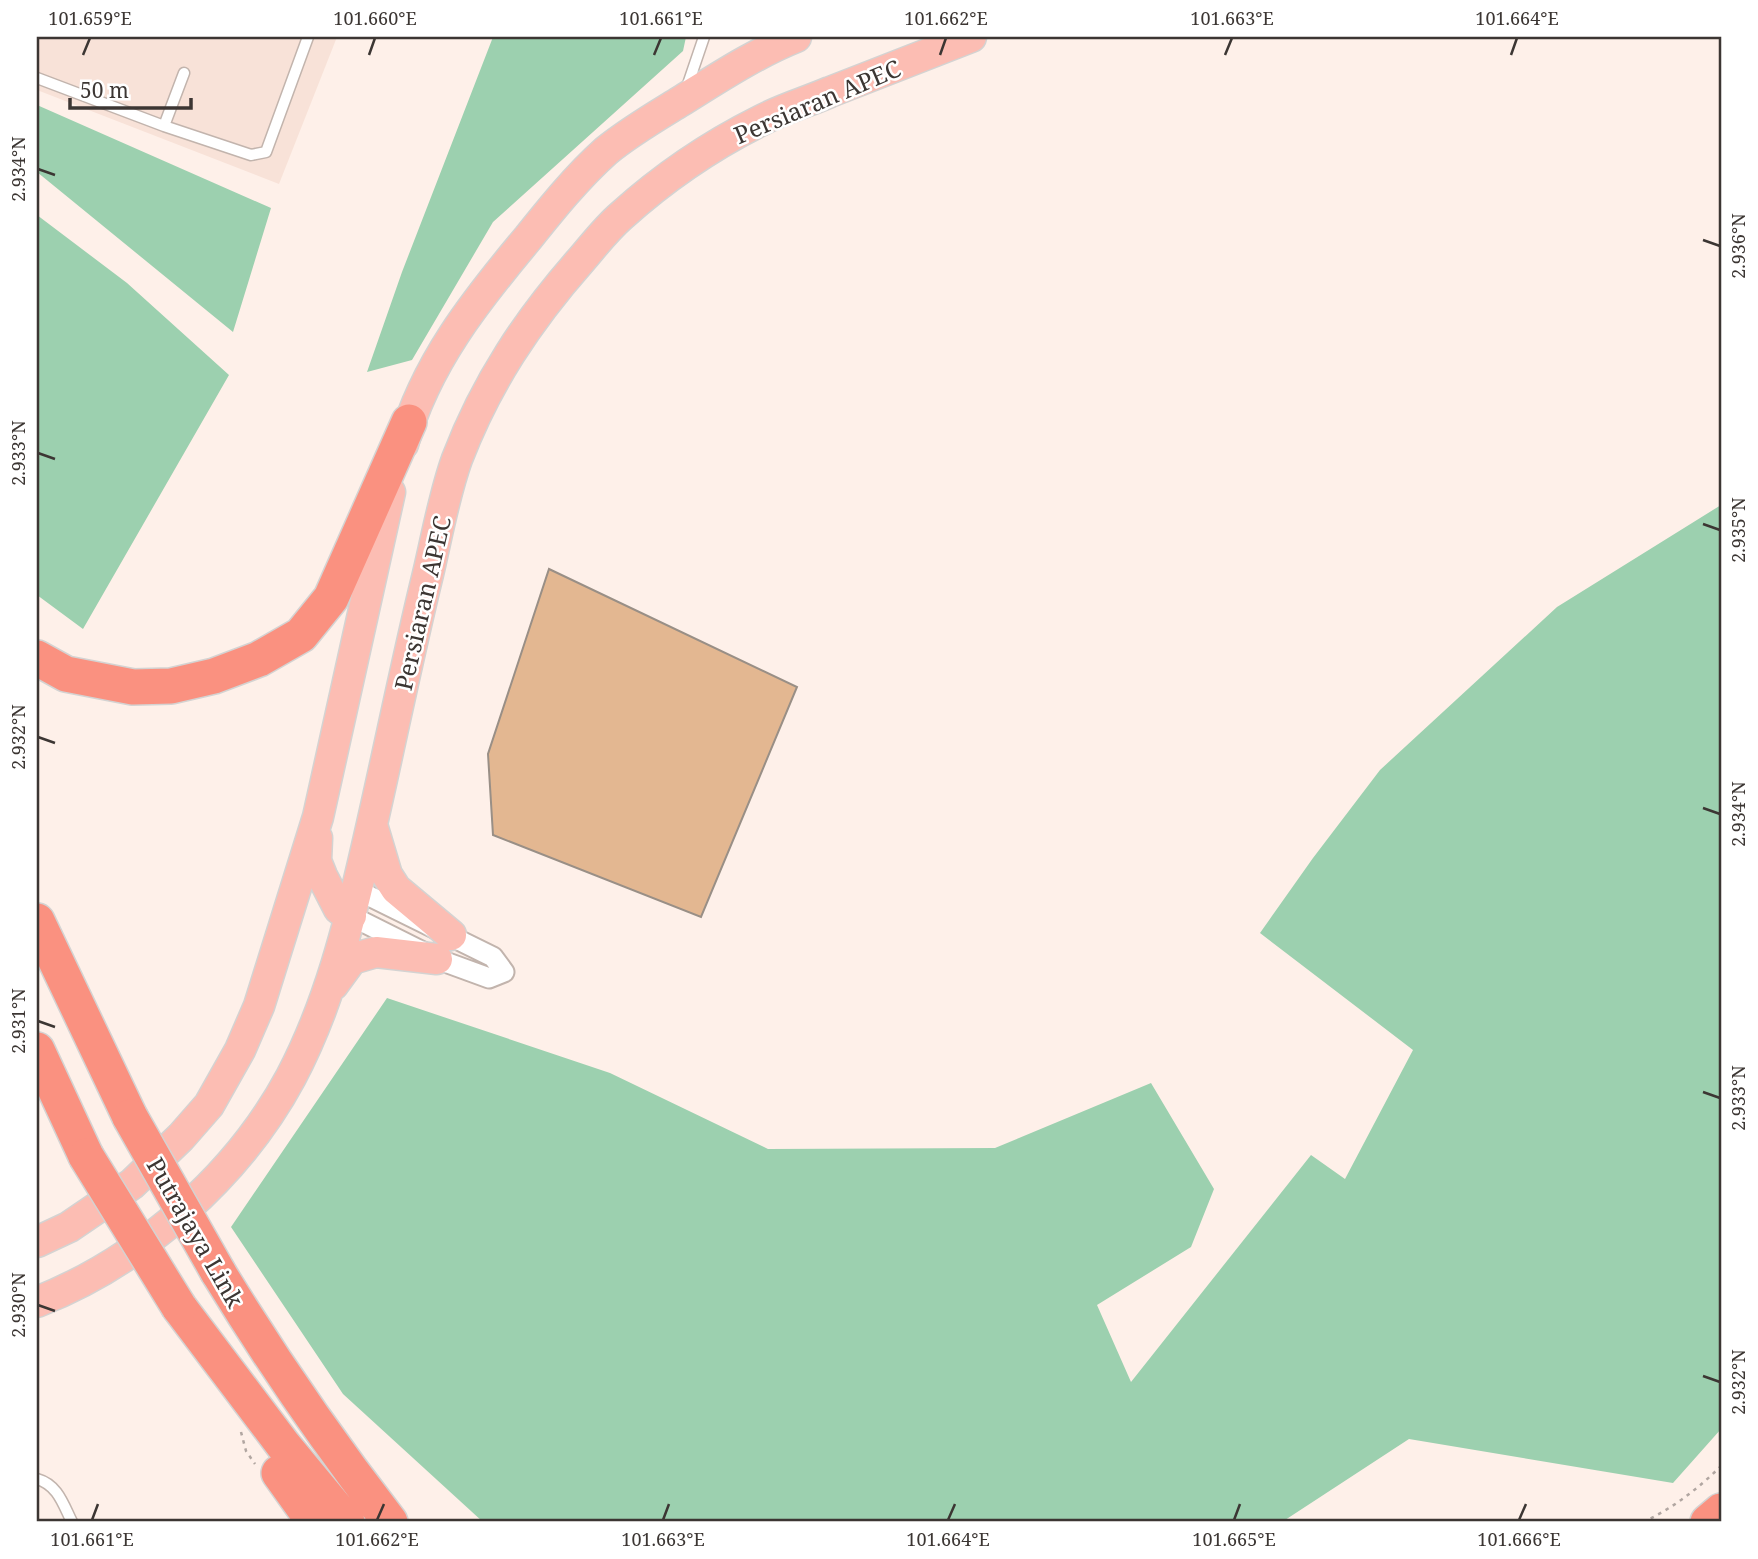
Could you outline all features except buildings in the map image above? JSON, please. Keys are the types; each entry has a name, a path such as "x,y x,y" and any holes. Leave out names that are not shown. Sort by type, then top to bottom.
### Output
{"highway":[{"path":"37,658 66,674 133,687 171,686 214,676 259,659 301,635 331,598 409,422"},
{"name":"Putrajaya Link","path":"37,921 130,1117 218,1272 282,1374 354,1478 390,1520"},
{"name":"Putrajaya Link","path":"37,1051 86,1156 183,1311 284,1446 347,1522"},
{"path":"183,1311 260,1444 314,1522"},
{"path":"1707,1522 1721,1511"}],"main road":[{"path":"37,1242 69,1227 132,1184 181,1137 209,1105 240,1050 259,1006 318,817 381,524 409,422 428,378 451,336 539,224 606,152 640,126 713,80 796,37"},
{"name":"Persiaran APEC","path":"37,1302 117,1261 157,1235 198,1200 273,1107 292,1076 328,992 346,900 372,824 415,624 456,463 479,408 507,355 554,291 618,218 662,181 710,149 761,120 971,37"},
{"path":"318,817 316,861 346,900"},
{"path":"372,824 387,875 444,947"},
{"path":"279,946 315,900 346,900"},
{"path":"328,992 352,959 376,952 444,947"}],"street":[{"path":"346,900 444,947"},
{"path":"346,900 444,947"}],"lane":[{"path":"37,78 251,155 266,152 307,37"},
{"path":"682,101 704,37"},
{"path":"164,125 184,73"},
{"path":"37,1479 48,1482 58,1492 72,1522"}],"path":[{"path":"1643,1522 1658,1515 1707,1480 1721,1466"}],"shaded area":[{"path":"37,37 337,37 279,184 37,90"}],"green space":[{"path":"493,37 686,37 683,51 493,222 412,360 367,372 402,272"},
{"path":"37,105 271,208 233,332 37,172"},
{"path":"37,215 127,283 229,375 83,629 37,595"},
{"path":"1721,505 1721,1429 1673,1483 1409,1439 1282,1522 483,1522 343,1394 231,1227 387,998 610,1073 768,1149 995,1148 1151,1083 1214,1189 1191,1247 1097,1305 1131,1382 1311,1155 1345,1179 1413,1050 1260,933 1380,770 1557,607"}]}
